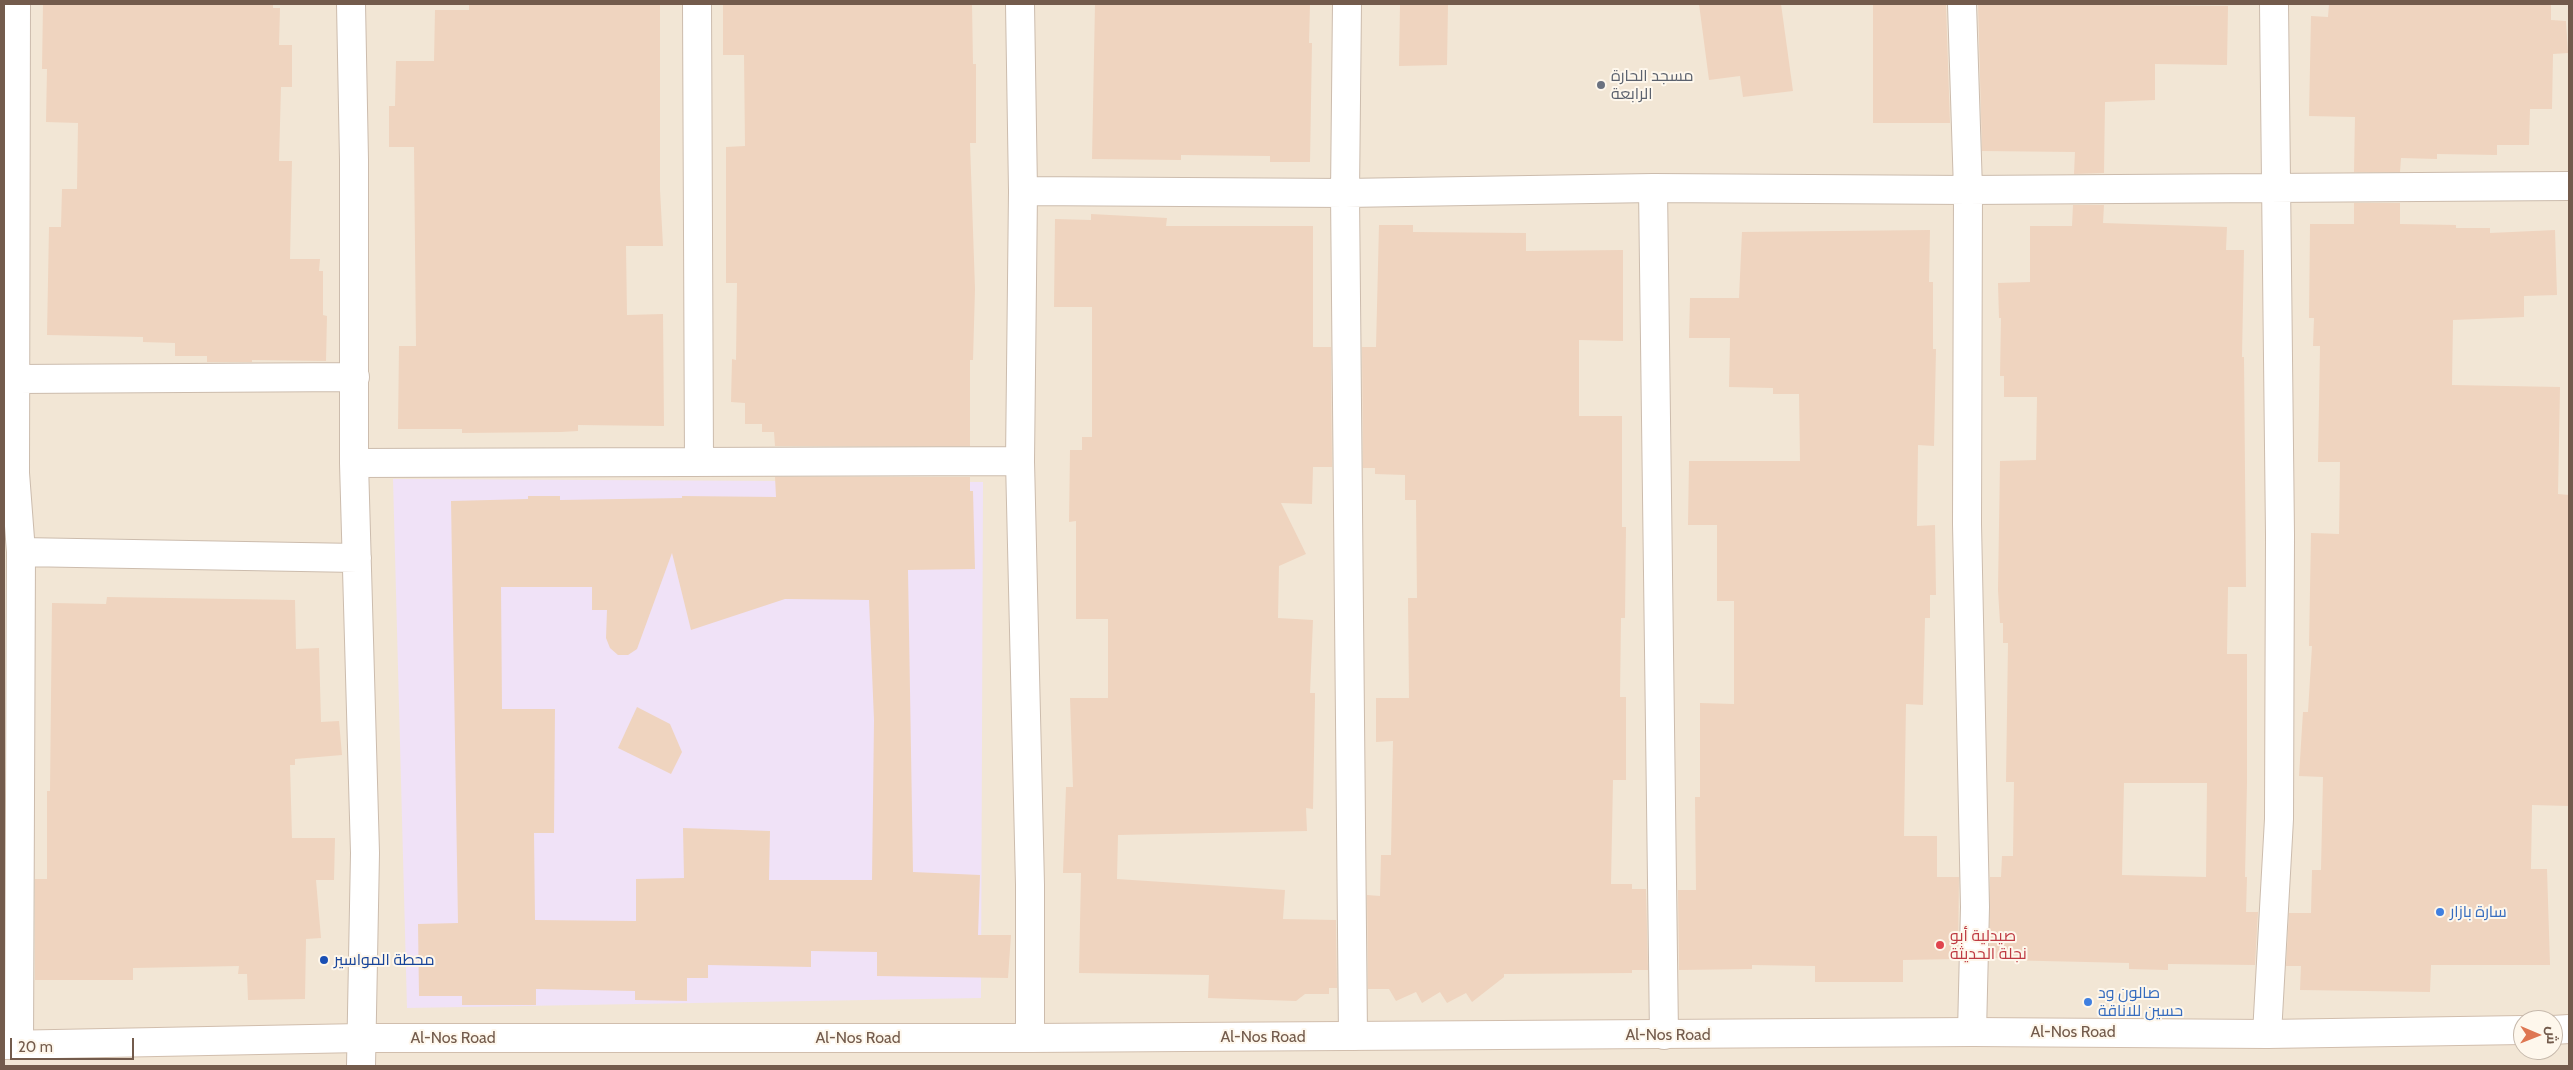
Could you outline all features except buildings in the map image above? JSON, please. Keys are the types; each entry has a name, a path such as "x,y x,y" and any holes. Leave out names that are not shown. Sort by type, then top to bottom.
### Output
{"street":[{"path":"11,1044 21,552 10,473 17,379 16,4"},
{"path":"351,4 354,160 354,463 365,853 361,1066"},
{"path":"697,4 699,461"},
{"path":"1020,4 1023,190 1020,461 1030,885 1030,1038"},
{"path":"1347,4 1345,193 1352,1036"},
{"path":"1962,4 1968,190 1967,524 1975,908 1972,1032"},
{"path":"2267,1034 2279,819 2280,535 2274,4"},
{"path":"1023,190 1345,193 1653,188 1968,190 2277,186 2569,186"},
{"path":"1653,188 1664,1035"},
{"path":"17,379 354,377"},
{"path":"354,463 1020,461"},
{"path":"21,552 357,558"},
{"name":"Al-Nos Road","path":"11,1044 362,1038 1030,1038 1972,1032 2267,1034 2513,1030"}],"shaded area":[{"path":"4,4 2569,4 2569,1066 4,1066"},
{"path":"393,479 983,482 981,998 407,1008"}],"place":[{"name":"مسجد الحارة الرابعة","path":"1601,85"},
{"name":"سارة بازار","path":"2440,912"},
{"name":"صيدلية أبو نجلة الحديثة","path":"1940,945"},
{"name":"محطة المواسير","path":"324,960"},
{"name":"صالون ود حسين للاناقة","path":"2088,1002"}]}
